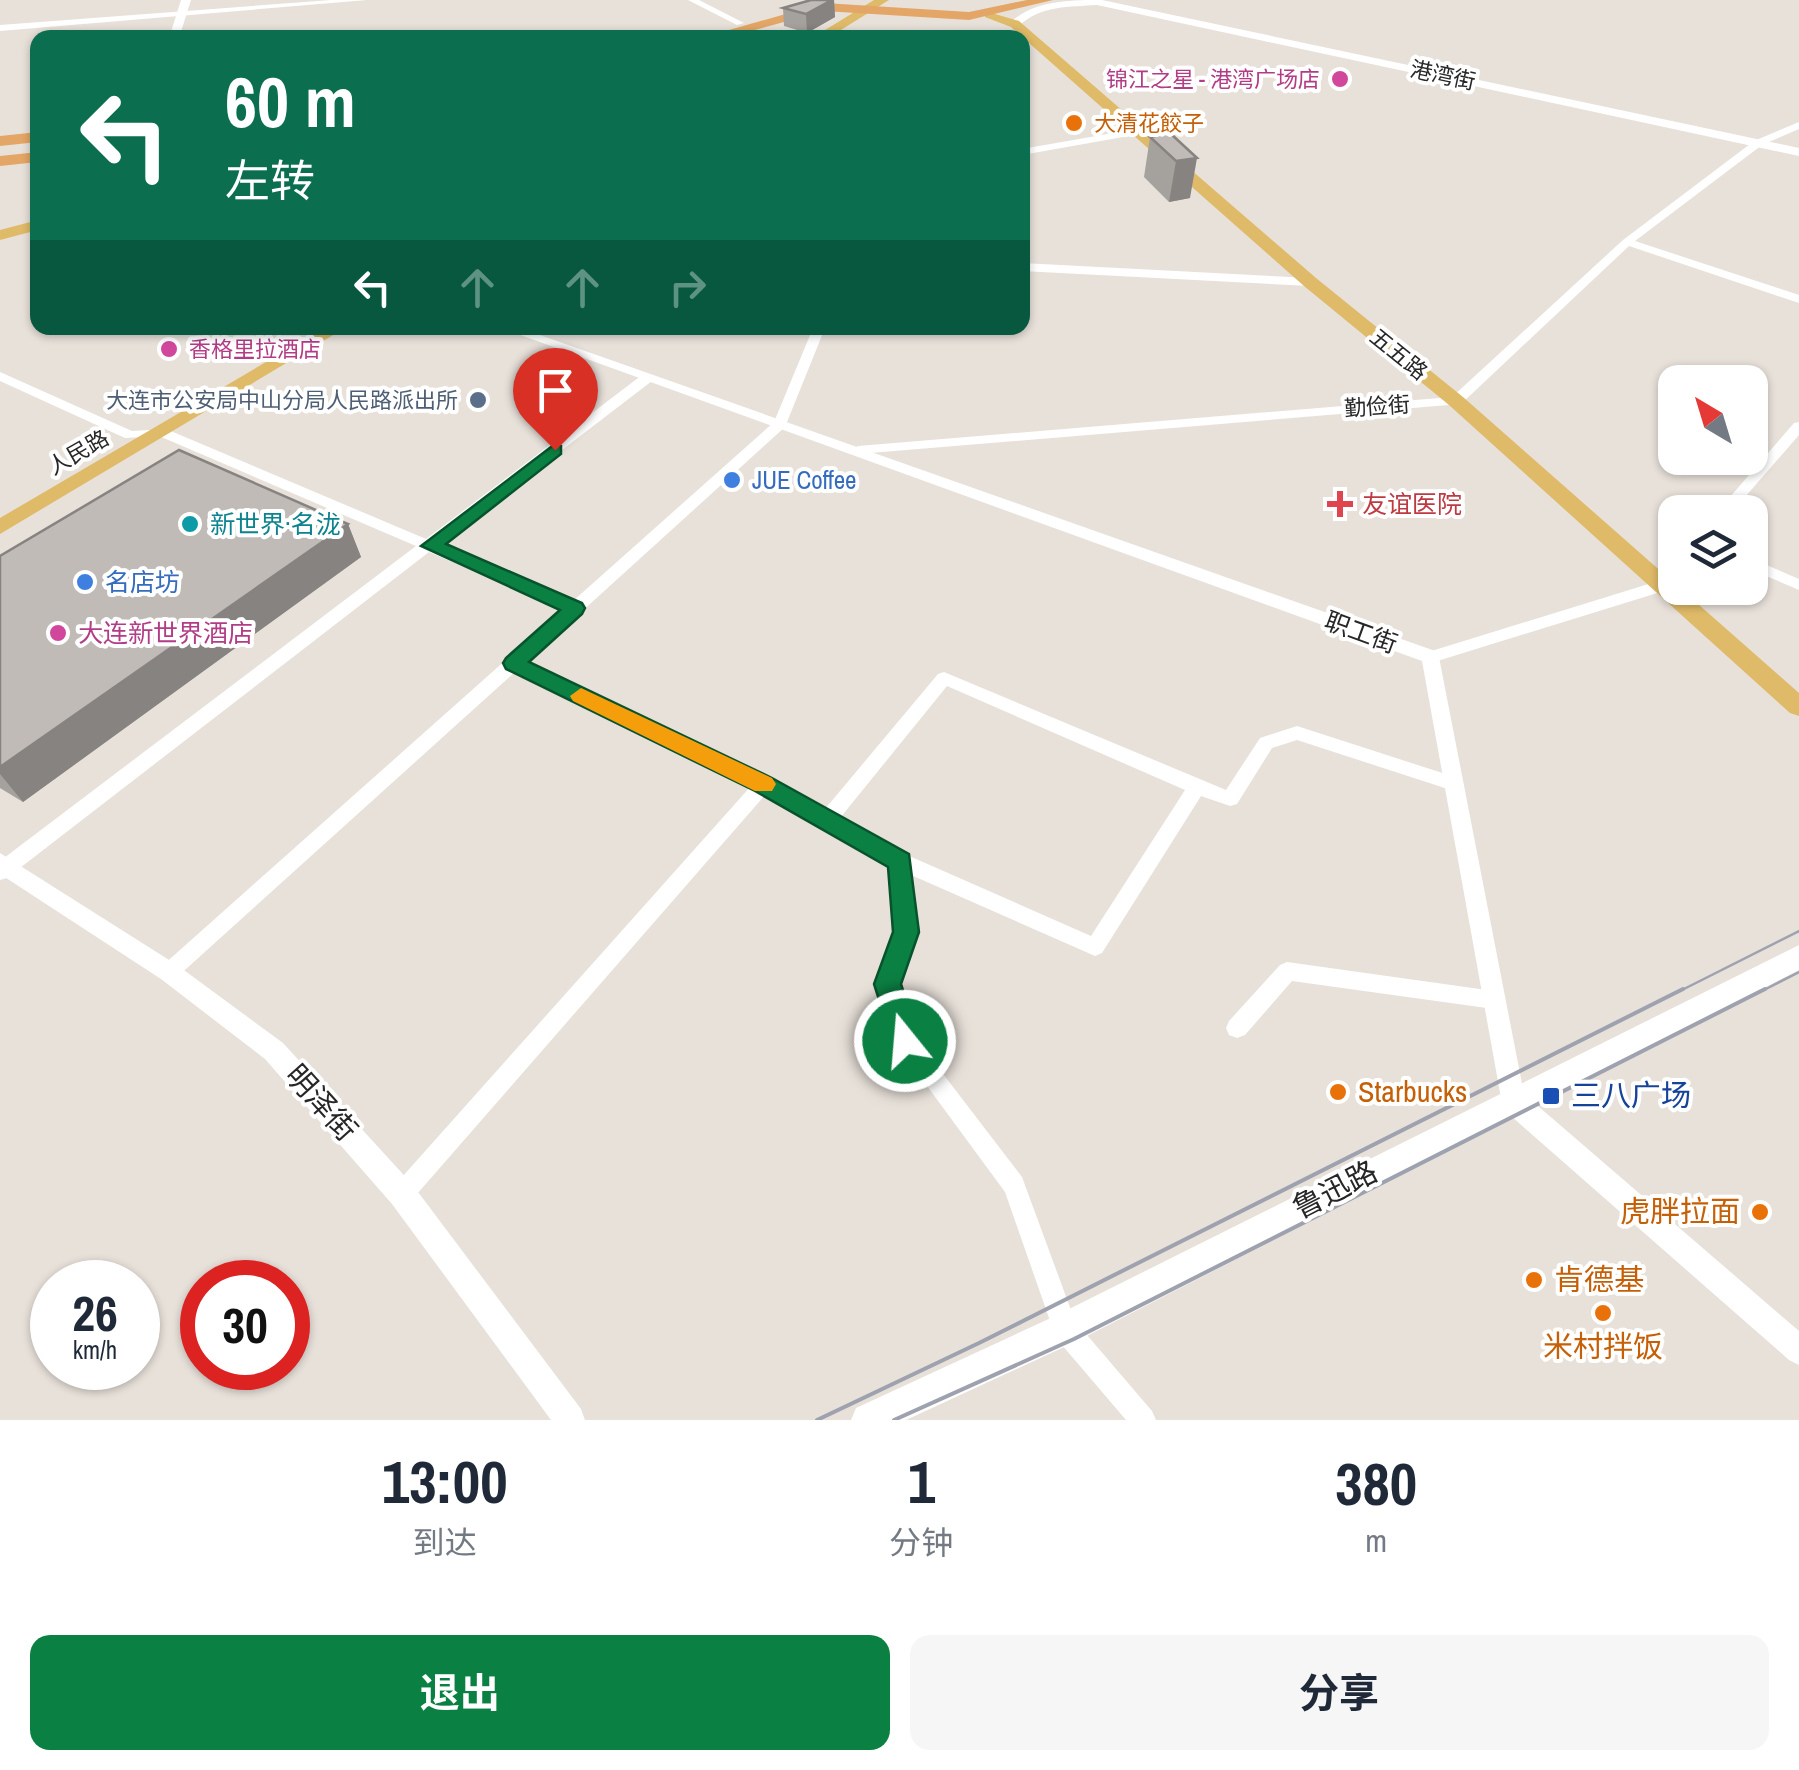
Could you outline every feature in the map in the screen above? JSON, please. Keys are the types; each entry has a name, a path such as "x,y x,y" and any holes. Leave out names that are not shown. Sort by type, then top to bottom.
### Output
{"highway":[{"path":"715,30 826,0"},
{"path":"737,30 811,10 900,7 989,14 1046,0"},
{"path":"0,147 30,144"},
{"path":"0,161 30,158"}],"main road":[{"path":"1015,24 1022,16 1091,1"},
{"name":"港湾街","path":"1091,1 1799,152"},
{"path":"833,30 870,11"},
{"path":"845,30 870,11"},
{"name":"五五路","path":"989,14 1022,30"},
{"name":"五五路","path":"1030,37 1310,282 1658,570"},
{"path":"0,228 30,222"},
{"path":"0,235 30,224"},
{"name":"人民路","path":"0,511 303,335"},
{"name":"人民路","path":"0,526 324,335"},
{"name":"五五路","path":"1695,605 1799,707"},
{"name":"鲁迅路","path":"868,1420 1065,1328 1799,957"}],"street":[{"path":"185,30 186,0"},
{"path":"178,30 196,0"},
{"path":"0,28 362,0"},
{"path":"692,0 740,23"},
{"path":"1456,401 1628,242 1758,144 1799,125"},
{"path":"1030,151 1136,132"},
{"path":"1628,242 1799,299"},
{"path":"1030,267 1310,282"},
{"name":"职工街","path":"527,335 1431,658 1512,1100"},
{"path":"169,972 780,424 816,335"},
{"path":"0,376 130,436 161,432 575,608"},
{"path":"2,867 431,546 647,378"},
{"name":"勤俭街","path":"858,450 1456,401"},
{"path":"1739,495 1799,426"},
{"path":"1768,571 1799,585"},
{"path":"1431,658 1658,581"},
{"path":"514,663 764,784 900,861 1096,947 1196,787"},
{"path":"826,820 944,678 1230,799 1266,742 1297,733 1454,784"},
{"path":"402,1194 764,784"},
{"path":"900,861 906,932 888,984 905,1041 1014,1186 1065,1328 1143,1420"},
{"name":"明泽街","path":"2,867 169,972 274,1051 402,1194 570,1420"},
{"path":"1238,1028 1287,971 1494,1000"},
{"path":"1512,1100 1799,1350"}],"building":[{"path":"811,0 832,0 806,14 783,8"},
{"path":"1170,133 1197,158 1176,161 1150,137"},
{"path":"179,450 348,524 0,767 0,556"}],"tram line":[{"path":"1678,992 1799,931"},
{"path":"1760,992 1799,972"},
{"path":"817,1420 979,1343 1683,989"},
{"path":"894,1420 1074,1339 1765,989"}],"slow traffic":[{"path":"581,696 764,784"}],"place":[{"name":"锦江之星 - 港湾广场店","path":"1340,79"},
{"name":"大清花餃子","path":"1074,123"},
{"name":"香格里拉酒店","path":"169,349"},
{"name":"大连市公安局中山分局人民路派出所","path":"478,400"},
{"name":"JUE Coffee","path":"732,480"},
{"name":"友谊医院","path":"1340,504"},
{"name":"新世界·名泷","path":"190,524"},
{"name":"名店坊","path":"85,582"},
{"name":"大连新世界酒店","path":"58,633"},
{"name":"Starbucks","path":"1338,1092"},
{"name":"三八广场","path":"1551,1096"},
{"name":"虎胖拉面","path":"1760,1212"},
{"name":"肯德基","path":"1534,1280"},
{"name":"米村拌饭","path":"1603,1313"}],"route":[{"path":"555,450 431,546 575,608 514,663 764,784 900,861 906,932 888,984 905,1041"}]}
